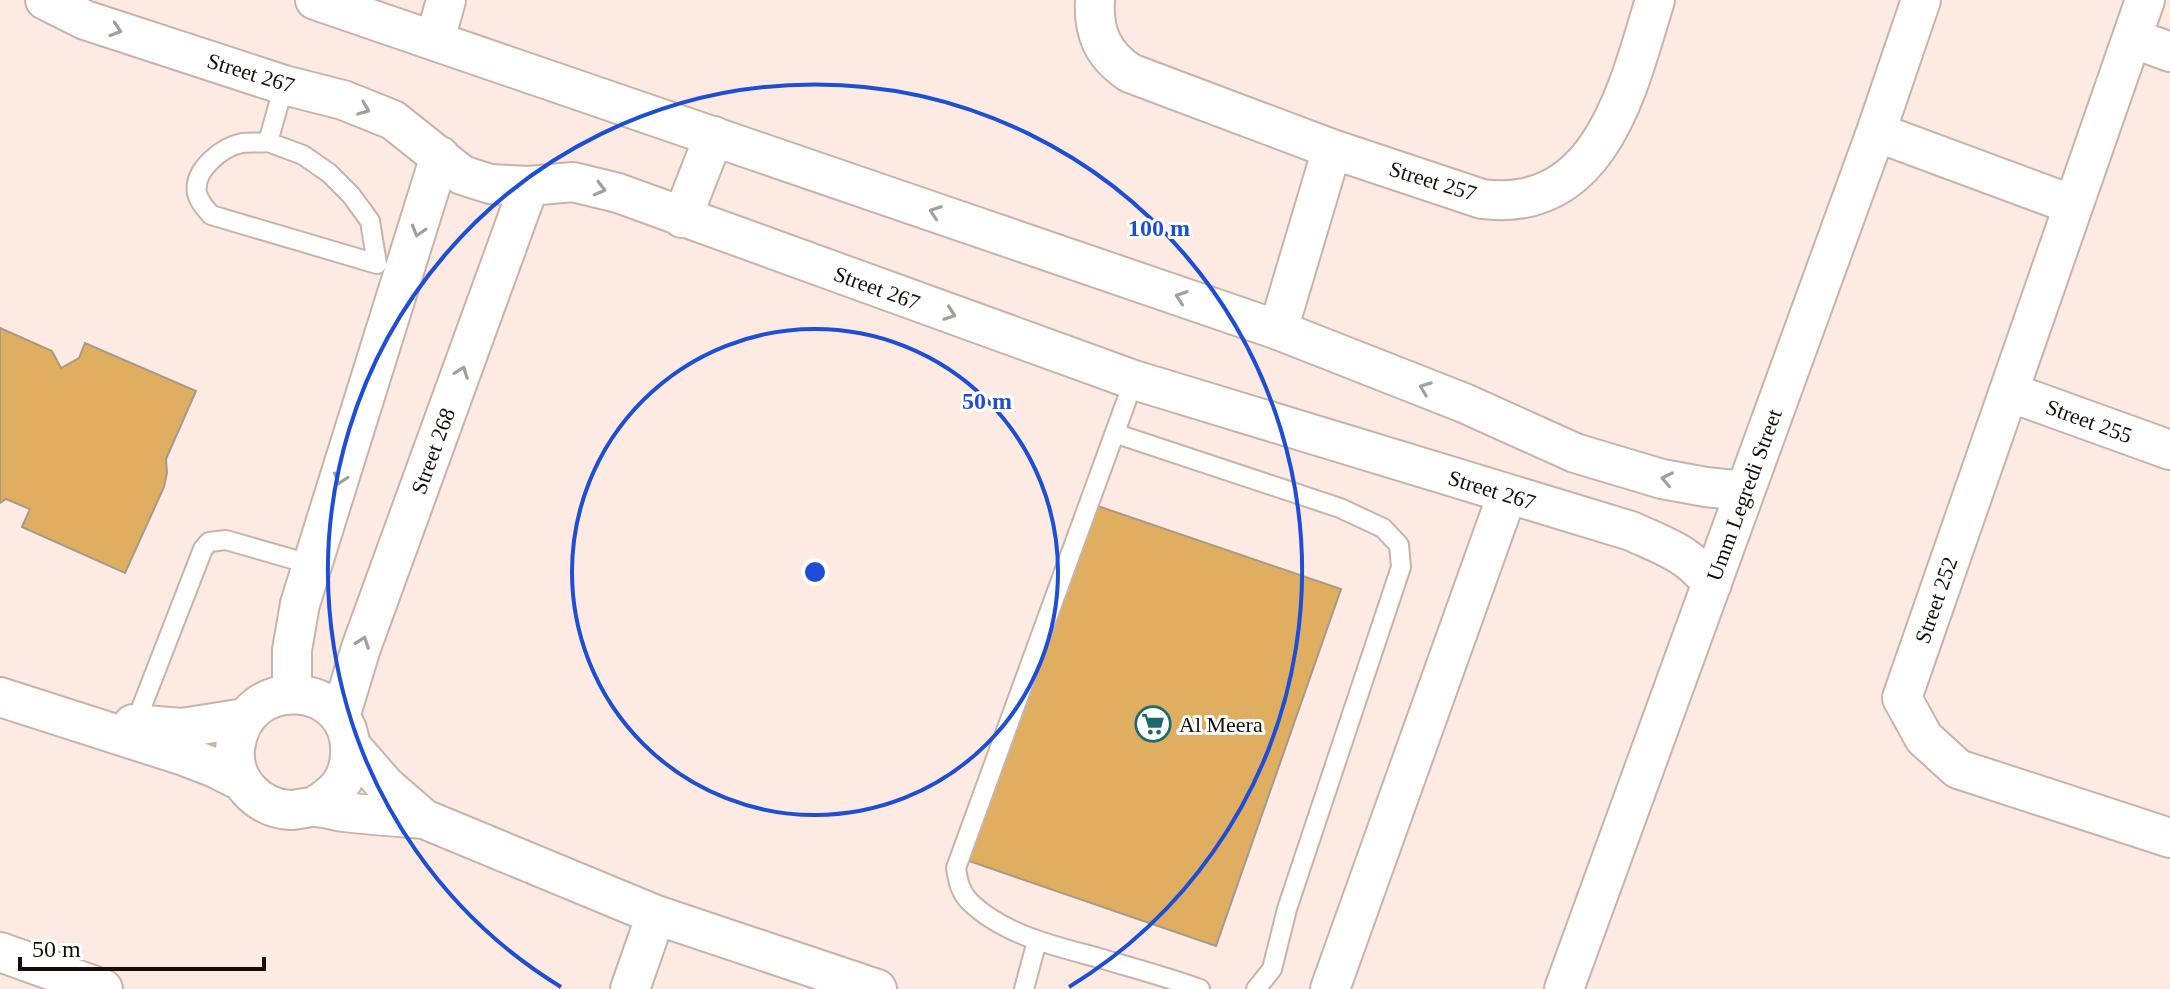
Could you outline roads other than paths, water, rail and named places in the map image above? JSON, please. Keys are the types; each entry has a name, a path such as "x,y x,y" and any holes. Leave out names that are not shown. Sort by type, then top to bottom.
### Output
{"street":[{"name":"Street 267","path":"45,0 85,20 284,85 343,100 393,120 462,175 490,184 529,186 573,182 593,186 1134,380 1631,531 1682,554 1697,565 1712,584"},
{"path":"315,0 1278,330 1464,403 1575,453 1662,479 1744,491"},
{"path":"435,40 446,0"},
{"name":"Street 257","path":"1095,0 1094,17 1101,42 1115,63 1130,73 1332,149 1482,199 1506,202 1529,199 1552,190 1571,177 1605,136 1628,88 1655,0"},
{"name":"Umm Legredi Street","path":"1564,989 1876,132 1921,0"},
{"name":"Street 252","path":"2145,0 1902,698 1924,738 1958,769 2170,838"},
{"path":"2132,38 2170,52"},
{"path":"1876,132 2073,205"},
{"path":"682,218 714,136"},
{"path":"1278,330 1332,149"},
{"path":"292,693 295,627 391,270 440,156"},
{"name":"Street 268","path":"345,731 361,648 529,186"},
{"name":"Street 255","path":"2009,392 2170,450"},
{"path":"1330,989 1507,495"},
{"path":"0,681 83,713 135,724 182,728 245,718"},
{"path":"241,781 235,757 237,737 245,718 270,698 292,693 310,696 327,704 385,785 424,819"},
{"path":"0,697 184,756 241,781 252,794 270,806 291,810 313,807 424,819 656,915 877,989"},
{"path":"313,807 330,797 342,783 350,765 345,731"},
{"path":"630,989 656,915"},
{"path":"0,952 103,989"}],"lane":[{"path":"268,142 284,85"},
{"path":"268,142 303,155 329,173 351,195 370,221 391,270 211,215 200,203 196,190 198,180 216,154 241,143 268,142"},
{"path":"1134,380 1117,434 956,868 959,886 969,901 993,920 1037,941 1165,976 1200,989"},
{"path":"1117,434 1340,508 1383,528 1399,545 1401,567 1287,909 1272,969 1256,989"},
{"path":"135,724 203,549 209,542 226,540 313,565"},
{"path":"1024,989 1037,941"}],"place":[{"name":"Al Meera","path":"1153,724"}]}
